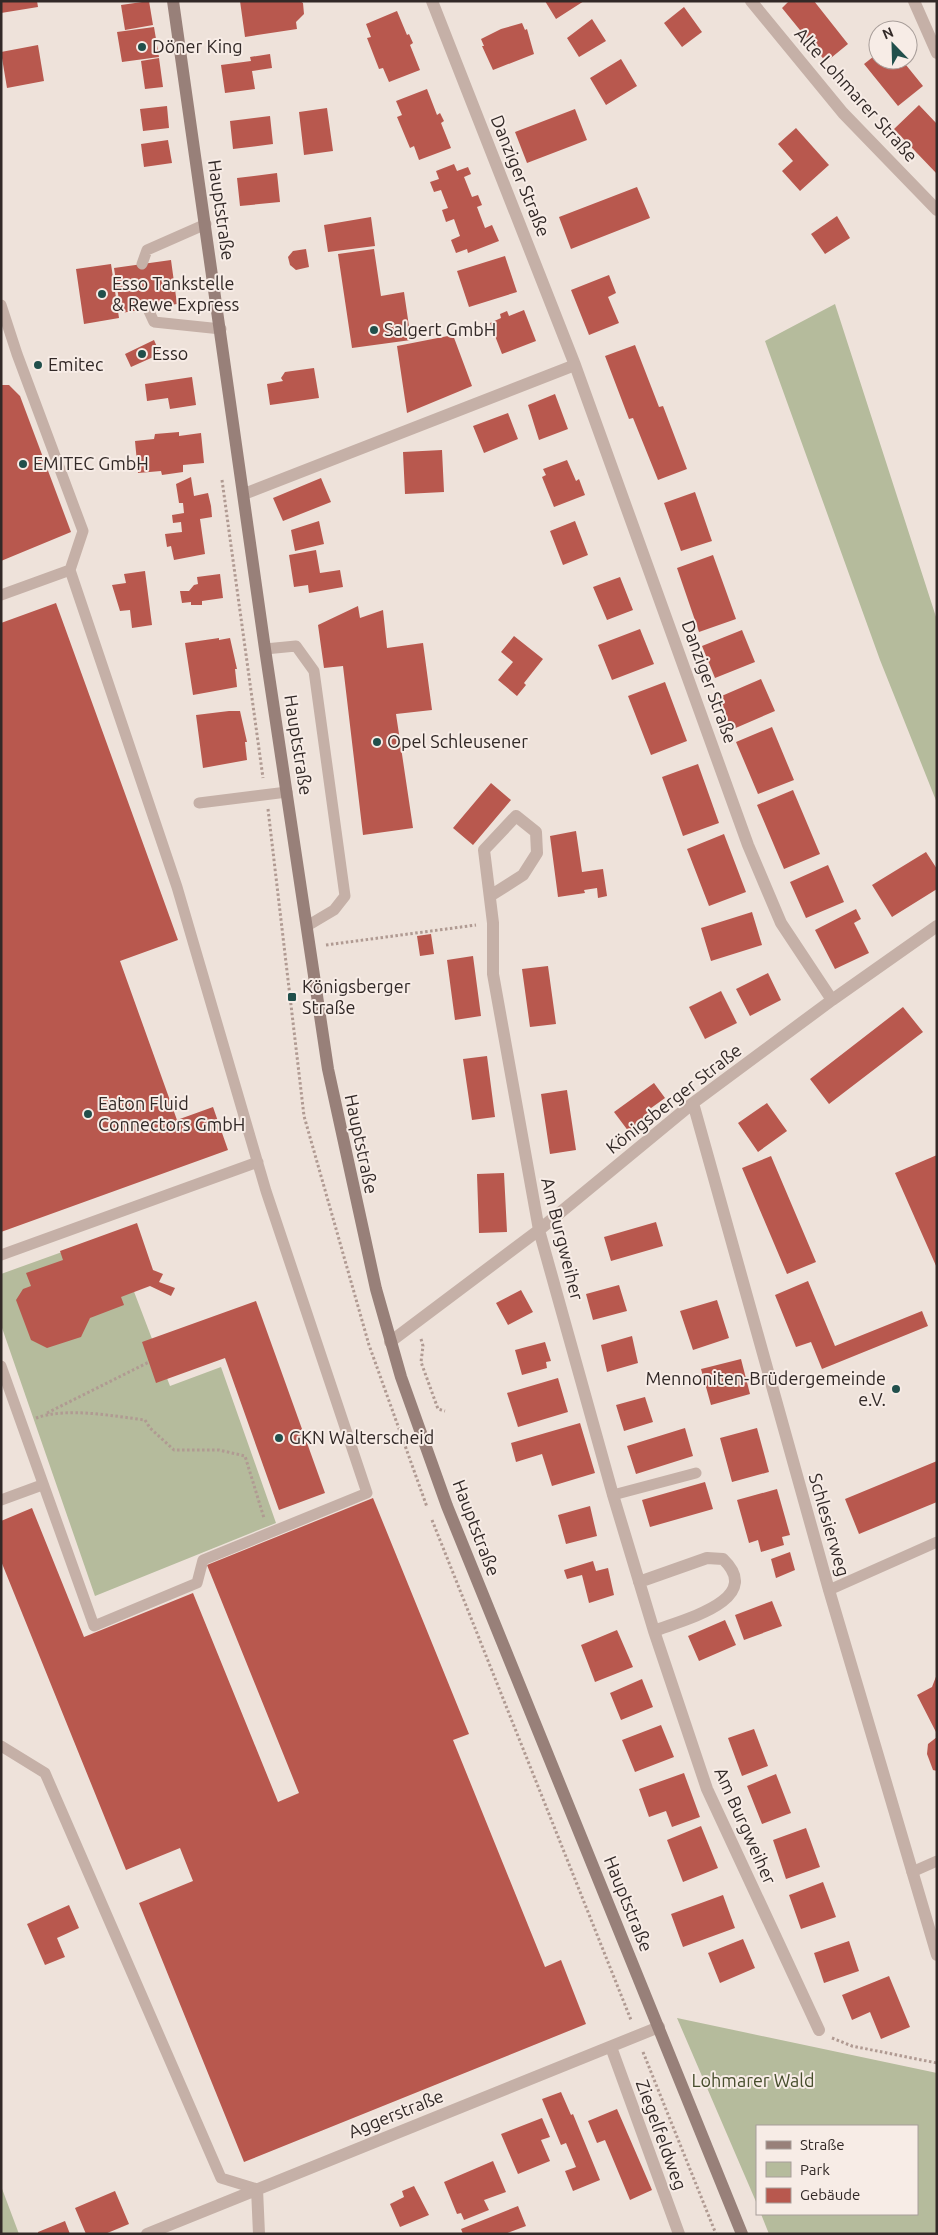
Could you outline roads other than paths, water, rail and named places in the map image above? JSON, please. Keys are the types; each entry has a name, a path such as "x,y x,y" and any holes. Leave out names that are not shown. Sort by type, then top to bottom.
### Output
{"main road":[{"name":"Hauptstraße","path":"173,1 221,329 264,650 337,1115 359,1216 390,1342 447,1506 742,2234"}],"street":[{"name":"Danziger Straße","path":"432,1 575,365 748,845 781,923 832,1000"},
{"name":"Alte Lohmarer Straße","path":"751,1 843,112 937,210"},
{"path":"914,1 937,53"},
{"path":"244,494 575,365"},
{"name":"Am Burgweiher","path":"490,896 523,874 537,854 536,832 516,816 484,850 493,923 493,974 539,1230 639,1582 707,1789 819,2030"},
{"name":"Königsberger Straße","path":"390,1342 539,1230 694,1103 832,1000 937,926"},
{"name":"Schlesierweg","path":"694,1103 829,1590 937,1955"},
{"path":"639,1582 707,1558 723,1559 733,1569 736,1582 731,1595 713,1607 654,1631"},
{"name":"Aggerstraße","path":"148,2234 659,2027"},
{"name":"Ziegelfeldweg","path":"611,2048 679,2234"},
{"path":"257,2189 259,2234"}],"lane":[{"path":"142,264 147,250 206,224"},
{"path":"1,305 82,531 70,570 177,887 258,1162 367,1493 203,1560 197,1583 94,1626 1,1366"},
{"path":"148,309 154,322 221,329"},
{"path":"1,595 70,570"},
{"path":"264,650 296,646 314,671 345,896 334,910 307,926"},
{"path":"199,803 287,792"},
{"path":"1,1255 258,1162"},
{"path":"613,1495 696,1473"},
{"path":"1,1500 42,1485"},
{"path":"829,1590 937,1542"},
{"path":"1,1746 45,1773 221,2178 257,2189"},
{"path":"912,1872 937,1861"}],"place":[{"name":"Döner King","path":"142,47"},
{"name":"Esso Tankstelle & Rewe Express","path":"102,294"},
{"name":"Salgert GmbH","path":"374,330"},
{"name":"Esso","path":"142,354"},
{"name":"Emitec","path":"38,365"},
{"name":"EMITEC GmbH","path":"23,464"},
{"name":"Opel Schleusener","path":"377,742"},
{"name":"Königsberger Straße","path":"292,997"},
{"name":"Eaton Fluid Connectors GmbH","path":"88,1114"},
{"name":"Mennoniten-Brüdergemeinde e.V.","path":"896,1389"},
{"name":"GKN Walterscheid","path":"279,1438"}],"park label":[{"name":"Lohmarer Wald","path":"753,2081"}]}
